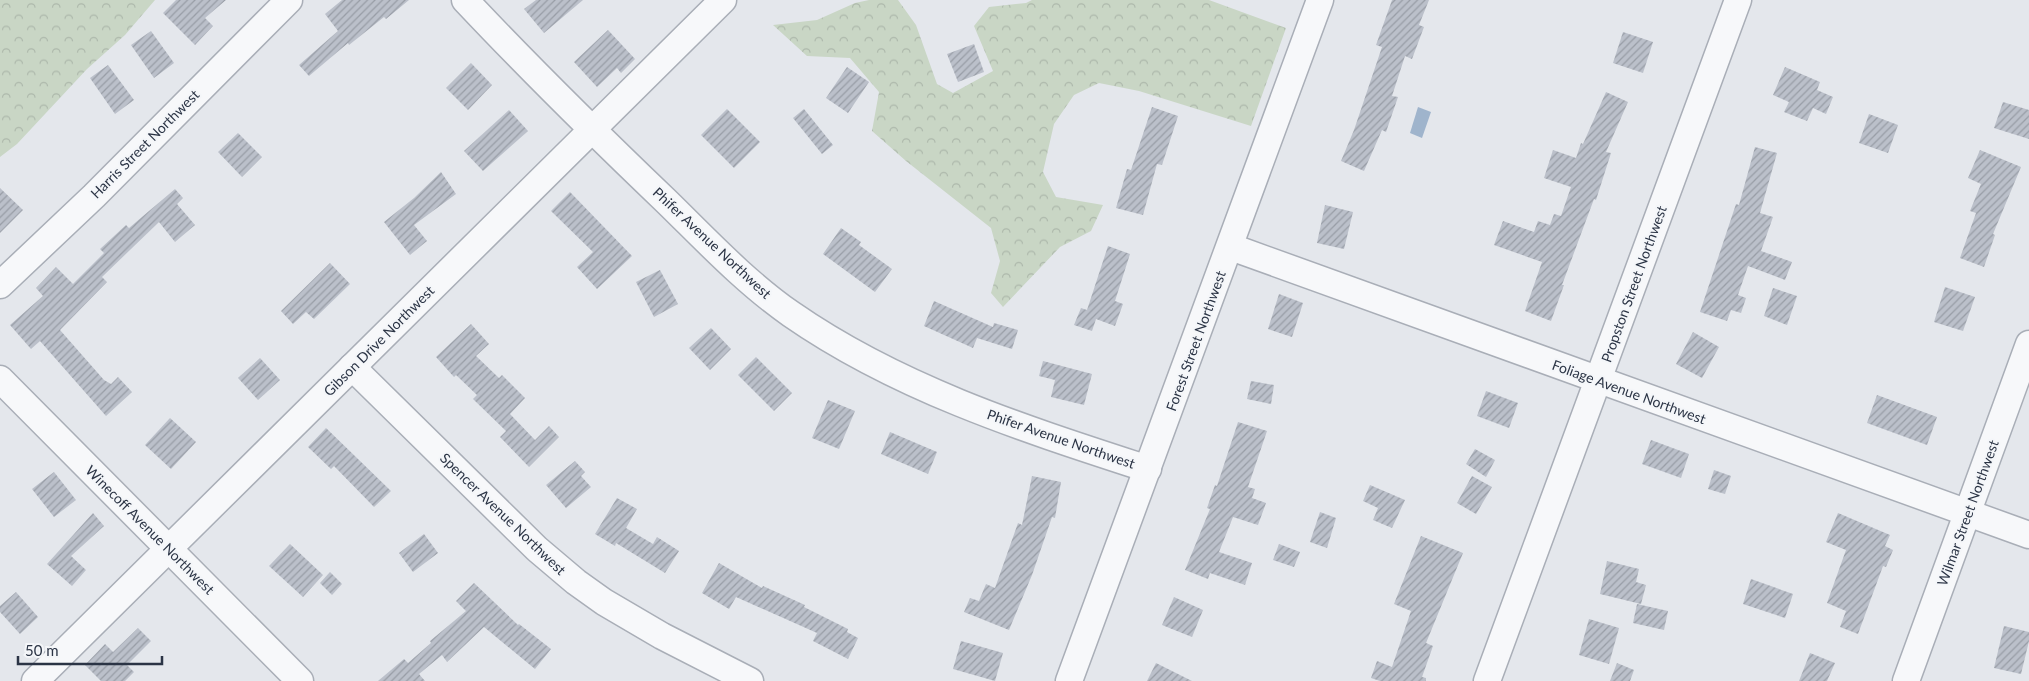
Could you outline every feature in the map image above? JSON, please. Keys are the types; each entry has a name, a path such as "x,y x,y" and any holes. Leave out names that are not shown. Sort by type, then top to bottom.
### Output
{"street":[{"name":"Harris Street Northwest","path":"0,285 94,196 289,0"},
{"name":"Phifer Avenue Northwest","path":"465,0 591,129 740,272 791,314 848,350 908,382 1073,444 1148,469"},
{"name":"Gibson Drive Northwest","path":"34,681 723,0"},
{"name":"Forest Street Northwest","path":"1069,681 1320,0"},
{"name":"Propston Street Northwest","path":"1487,681 1738,0"},
{"name":"Foliage Avenue Northwest","path":"1230,246 1598,381 2029,535"},
{"name":"Wilmar Street Northwest","path":"1906,681 2029,344"},
{"name":"Spencer Avenue Northwest","path":"352,367 537,549 576,582 604,602 662,636 750,681"},
{"name":"Winecoff Avenue Northwest","path":"0,380 300,681"}],"green space":[{"path":"0,0 155,0 125,35 87,69 17,144 0,157"},
{"path":"869,0 898,0 916,25 937,84 953,93 993,71 974,26 989,7 1026,3 1032,0 1209,0 1286,28 1251,126 1139,91 1099,83 1074,95 1054,124 1043,172 1056,197 1103,205 1091,231 1060,247 1003,307 991,293 1000,261 991,228 906,161 872,131 879,92 850,58 807,56 773,25 817,20 855,3"}],"water":[{"path":"1418,107 1431,112 1422,138 1410,133"}],"building":[{"path":"176,0 226,0 205,18 213,26 195,45 163,13"},
{"path":"342,0 409,0 386,19 384,17 349,45 348,43 309,76 299,65 338,31 325,14"},
{"path":"536,0 583,0 544,33 524,9"},
{"path":"1392,0 1429,0 1419,25 1424,27 1412,59 1405,56 1392,96 1398,97 1386,132 1382,130 1364,171 1341,161 1354,130 1382,47 1376,45"},
{"path":"608,30 635,59 621,73 617,68 597,87 574,62"},
{"path":"151,31 174,63 154,78 131,45"},
{"path":"1623,32 1653,42 1643,73 1613,63"},
{"path":"974,44 984,72 958,82 947,54"},
{"path":"471,63 492,85 468,110 446,88"},
{"path":"108,65 134,100 115,114 90,78"},
{"path":"847,67 869,82 848,113 826,98"},
{"path":"1785,67 1820,82 1817,90 1833,97 1826,114 1813,108 1807,121 1784,112 1789,102 1773,95"},
{"path":"1606,92 1628,102 1606,152 1611,153 1596,200 1594,199 1562,285 1564,285 1551,321 1525,311 1542,262 1494,245 1503,221 1534,232 1538,221 1550,225 1554,214 1561,216 1571,187 1544,178 1553,150 1576,158 1581,143 1583,144"},
{"path":"2003,102 2029,110 2029,139 1994,128"},
{"path":"1152,107 1178,116 1162,165 1157,164 1143,215 1116,208 1127,169 1131,170"},
{"path":"727,109 760,142 734,168 701,135"},
{"path":"804,109 833,145 822,154 793,118"},
{"path":"509,110 528,131 483,171 464,151"},
{"path":"1869,114 1898,125 1888,153 1859,143"},
{"path":"238,133 262,157 242,177 218,152"},
{"path":"1755,147 1777,153 1760,213 1773,217 1761,251 1792,262 1785,280 1748,266 1738,295 1746,298 1741,313 1731,310 1727,321 1700,312 1736,204 1739,205"},
{"path":"1980,150 2021,167 1993,234 1995,235 1984,267 1960,258 1976,213 1970,211 1981,184 1968,178"},
{"path":"441,172 456,194 414,225 427,241 410,255 384,222 414,198"},
{"path":"0,188 23,210 0,233"},
{"path":"175,189 183,198 177,204 195,225 175,242 159,222 102,277 107,282 60,330 104,380 111,384 118,377 132,392 106,416 40,341 31,349 10,325 43,296 36,288 56,267 73,284 104,253 100,249 126,225 129,228"},
{"path":"570,192 632,256 597,289 577,267 593,252 551,211"},
{"path":"1325,205 1353,212 1344,249 1317,243"},
{"path":"841,228 861,242 859,245 892,269 875,292 823,254"},
{"path":"1108,246 1130,254 1115,301 1123,304 1115,326 1096,319 1092,331 1074,325 1081,308 1087,310"},
{"path":"330,263 350,284 314,319 306,312 293,324 281,311"},
{"path":"660,270 678,304 654,317 636,282"},
{"path":"1945,287 1975,297 1963,331 1934,322"},
{"path":"1773,288 1797,296 1787,325 1764,316"},
{"path":"1279,294 1303,303 1292,337 1268,329"},
{"path":"934,301 993,327 994,323 1018,330 1012,349 977,338 973,348 924,326"},
{"path":"471,324 489,344 476,356 499,378 502,375 525,398 510,414 535,440 549,426 559,437 529,467 500,437 506,431 473,399 477,395 456,375 454,377 436,357"},
{"path":"711,328 731,349 710,370 689,348"},
{"path":"1693,332 1719,347 1702,378 1676,364"},
{"path":"756,357 792,393 774,411 738,375"},
{"path":"260,358 280,380 258,400 238,378"},
{"path":"1043,361 1092,374 1084,405 1051,397 1055,380 1039,376"},
{"path":"1251,381 1274,385 1271,404 1247,399"},
{"path":"1486,391 1518,403 1509,428 1477,416"},
{"path":"1877,395 1937,417 1927,445 1867,423"},
{"path":"828,400 855,411 839,449 812,438"},
{"path":"170,418 196,442 171,469 145,445"},
{"path":"1238,422 1267,431 1248,487 1255,489 1252,498 1266,503 1258,525 1233,517 1219,552 1252,563 1245,585 1210,573 1208,579 1185,570 1210,509 1207,508 1215,485 1217,486"},
{"path":"326,428 391,491 374,507 334,466 331,469 308,447"},
{"path":"890,432 937,452 928,474 881,454"},
{"path":"1651,440 1689,454 1681,478 1642,464"},
{"path":"1475,449 1495,460 1486,477 1466,464"},
{"path":"575,461 585,472 581,476 591,487 566,508 546,485"},
{"path":"1714,470 1731,476 1725,494 1708,489"},
{"path":"54,472 76,500 54,517 32,489"},
{"path":"1032,476 1061,482 1055,518 1052,517 1032,575 1009,630 964,612 970,598 979,601 986,584 995,588 1018,523 1022,525"},
{"path":"1472,476 1492,487 1476,514 1457,503"},
{"path":"1370,485 1405,500 1392,528 1373,520 1378,508 1363,501"},
{"path":"617,498 637,509 626,528 653,544 657,537 679,551 665,573 616,543 615,546 595,534"},
{"path":"1320,512 1336,518 1327,548 1310,542"},
{"path":"93,513 104,526 71,556 86,570 72,586 47,564"},
{"path":"1838,513 1890,535 1885,546 1893,550 1886,567 1883,566 1858,634 1840,627 1846,611 1827,603 1846,550 1826,542"},
{"path":"424,534 438,553 413,572 399,553"},
{"path":"1421,536 1463,553 1426,643 1433,646 1422,677 1426,678 1426,681 1380,681 1371,678 1377,661 1392,667 1411,611 1394,604"},
{"path":"290,544 323,575 303,597 269,566"},
{"path":"1279,544 1300,552 1294,567 1273,560"},
{"path":"1607,561 1639,569 1636,582 1646,585 1641,604 1600,594"},
{"path":"719,563 762,588 763,586 805,605 804,607 848,629 847,632 858,638 848,659 813,641 817,633 736,597 729,609 702,593"},
{"path":"330,572 342,584 332,595 320,583"},
{"path":"1751,579 1793,594 1785,618 1743,604"},
{"path":"474,583 518,625 551,649 535,669 484,627 447,662 442,655 419,674 425,681 378,681 404,659 408,663 431,643 430,641 466,611 456,601"},
{"path":"16,592 38,617 20,634 0,612 0,606"},
{"path":"1174,597 1203,610 1192,637 1162,625"},
{"path":"1637,604 1668,611 1664,630 1633,623"},
{"path":"1589,619 1619,628 1609,664 1579,655"},
{"path":"2004,626 2029,632 2029,641 2021,674 1994,668"},
{"path":"138,628 151,641 127,665 134,672 125,681 101,681 85,665 105,644 113,652"},
{"path":"961,641 1003,653 995,681 953,669"},
{"path":"1810,653 1835,663 1827,681 1799,681"},
{"path":"1156,663 1192,681 1147,681"},
{"path":"1617,663 1634,670 1630,681 1610,681"}]}
